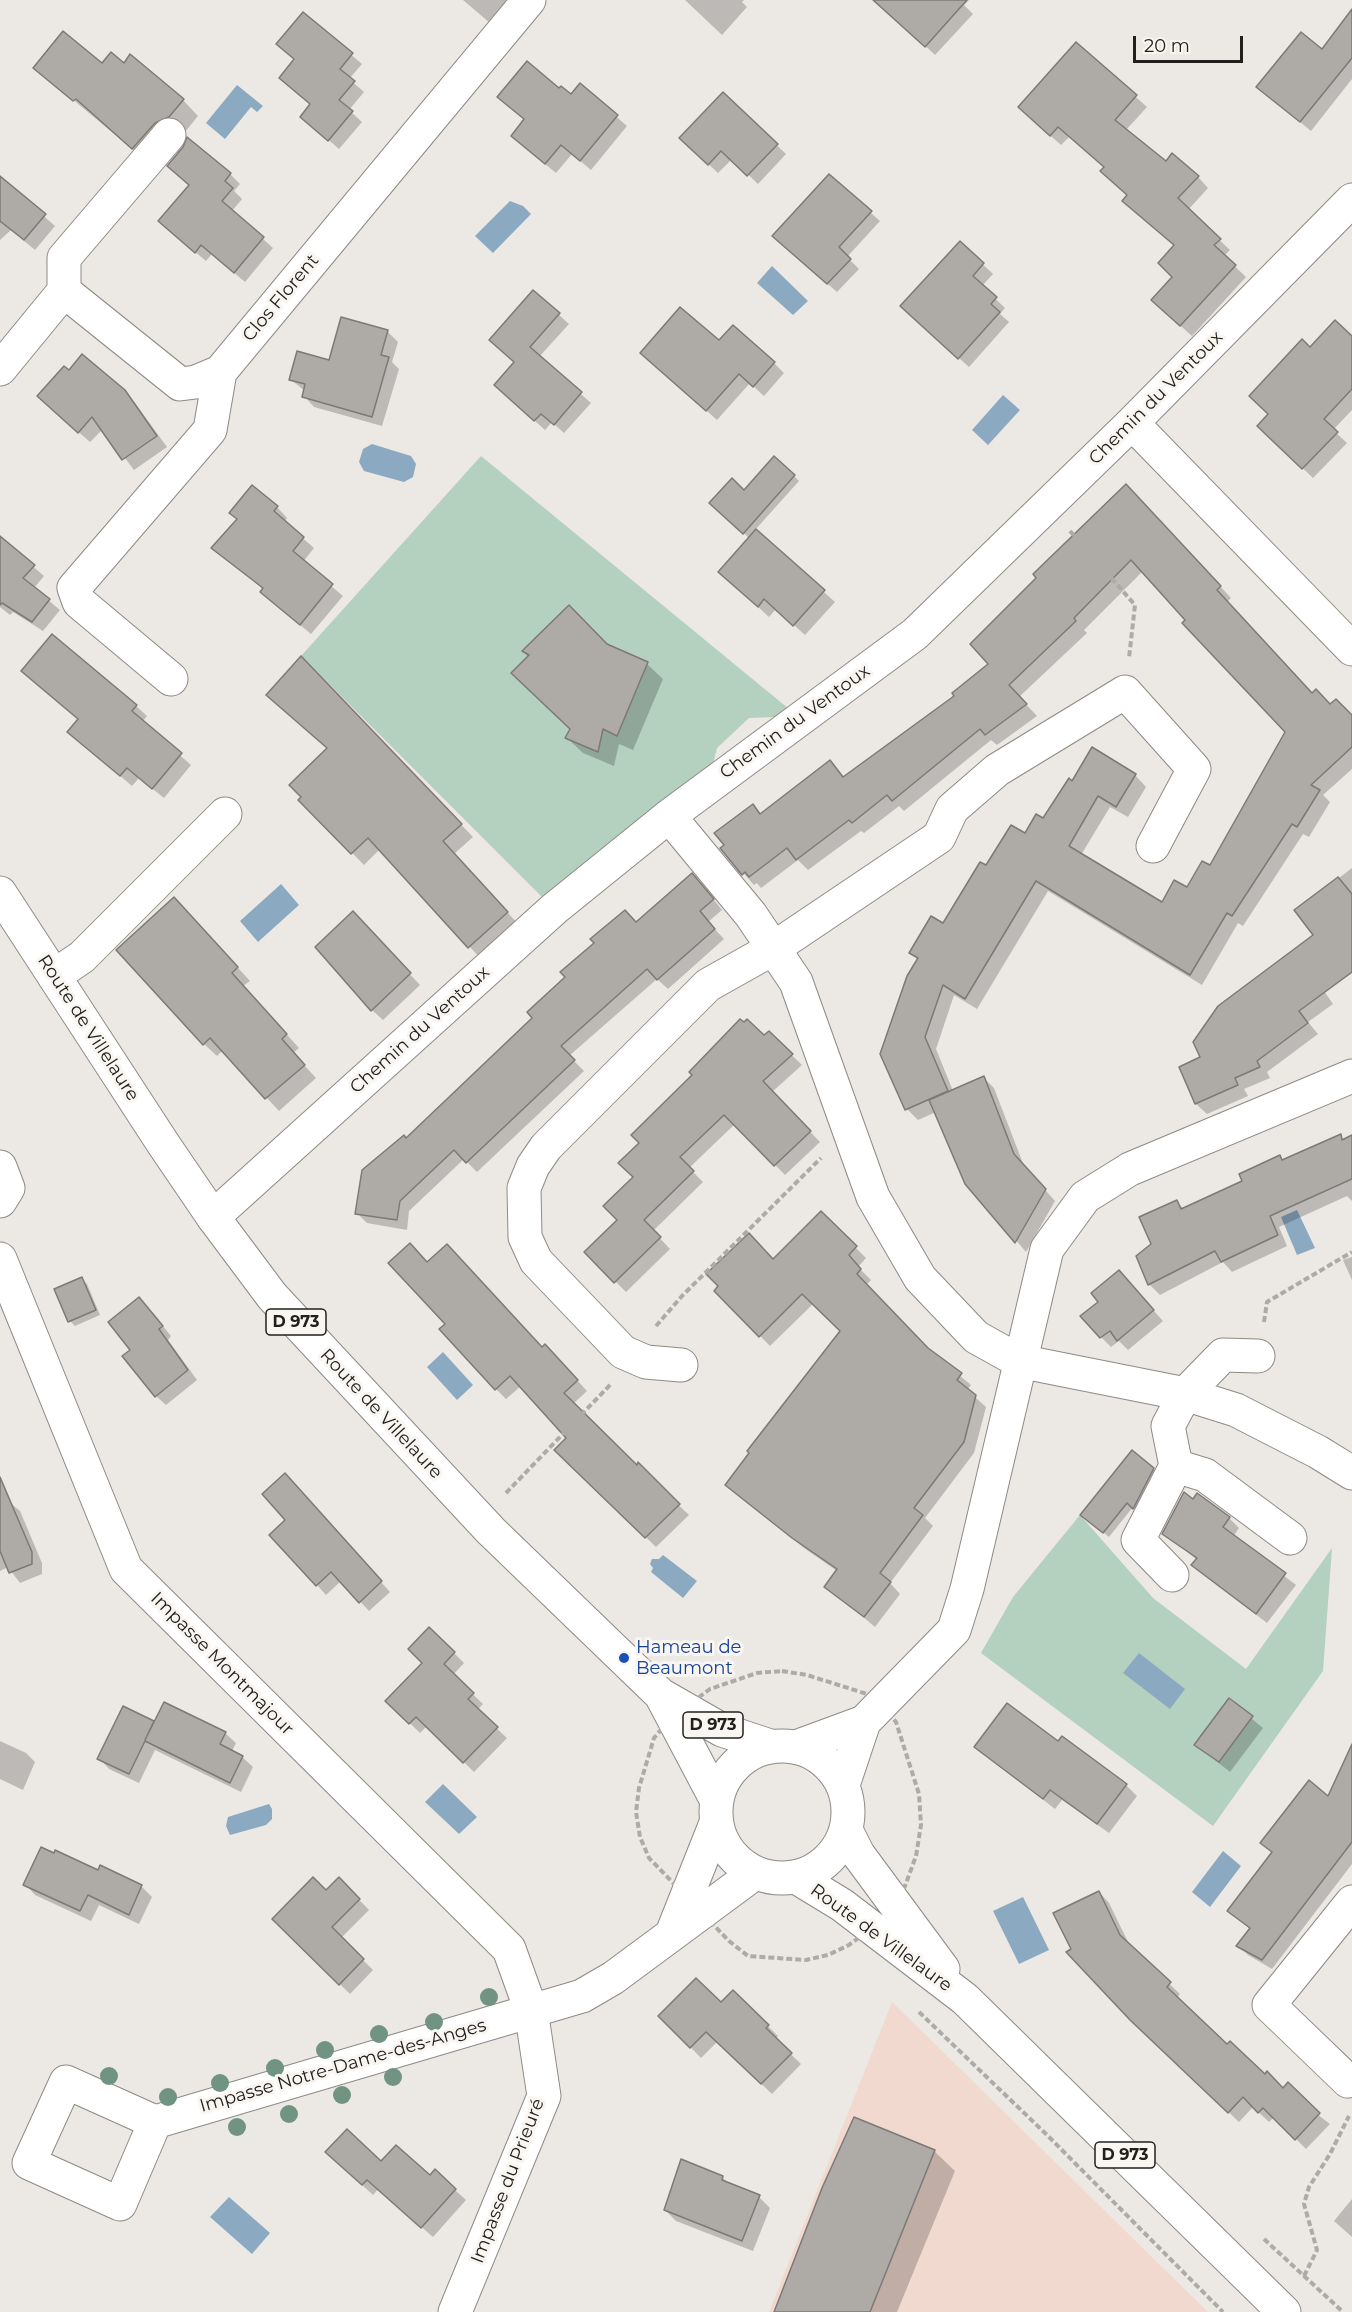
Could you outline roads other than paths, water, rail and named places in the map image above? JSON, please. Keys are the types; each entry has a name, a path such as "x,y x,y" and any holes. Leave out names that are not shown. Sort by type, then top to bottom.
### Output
{"street":[{"name":"Clos Florent","path":"63,291 180,384 196,382 219,372 529,0"},
{"path":"0,369 63,291 64,258 169,135"},
{"name":"Chemin du Ventoux","path":"213,1217 554,909 669,816 915,634 1132,423 1352,200"},
{"path":"171,680 79,602 74,588 210,430 219,372"},
{"path":"1132,423 1352,649"},
{"path":"681,1365 646,1362 623,1352 536,1261 525,1237 524,1188 533,1166 546,1147 708,985 774,948 939,837 952,809 997,770 1125,692 1194,769 1153,846"},
{"path":"54,976 82,957 225,814"},
{"path":"669,816 751,915 796,982 873,1197 920,1278 976,1337 1019,1361 1185,1394 1236,1410 1318,1452 1352,1473"},
{"name":"Route de Villelaure","path":"0,892 213,1217 272,1296 491,1531 661,1695 722,1730 783,1747"},
{"path":"673,1931 716,1812 723,1782 735,1765 751,1753 783,1747 865,1708 954,1630 967,1588 1047,1249 1084,1197 1130,1169 1352,1076"},
{"name":"Impasse Montmajour","path":"0,1259 126,1569 509,1950 531,2010"},
{"path":"1172,1575 1138,1540 1176,1466 1168,1426 1185,1394 1223,1354 1258,1356"},
{"path":"1176,1466 1205,1475 1290,1538"},
{"name":"Route de Villelaure","path":"661,1695 716,1812"},
{"path":"843,1785 865,1708"},
{"path":"716,1812 723,1843 736,1861 754,1873 775,1878 796,1877 818,1868 836,1852 846,1830 849,1807 843,1785 831,1768 815,1754 783,1747"},
{"name":"Route de Villelaure","path":"846,1830 858,1854 965,1999"},
{"name":"Impasse Notre-Dame-des-Anges","path":"154,2122 582,1996 613,1978 673,1931 754,1873"},
{"name":"Route de Villelaure","path":"796,1877 842,1905 965,1999 1284,2312"},
{"path":"1352,1902 1269,2005 1348,2081 1352,2080"},
{"name":"Impasse du Prieuré","path":"455,2312 544,2096 531,2010"}],"water":[{"path":"237,85 263,106 257,112 251,107 225,139 206,123"},
{"path":"510,201 523,206 531,214 493,253 475,236"},
{"path":"772,266 808,301 793,315 757,283"},
{"path":"1003,395 1020,410 988,445 972,430"},
{"path":"372,444 411,456 416,464 413,477 404,482 364,471 359,462 363,449"},
{"path":"281,884 299,905 258,942 240,921"},
{"path":"1297,1210 1315,1248 1297,1255 1281,1217"},
{"path":"443,1352 473,1385 457,1400 427,1367"},
{"path":"663,1555 697,1581 683,1598 651,1572 652,1559 659,1559"},
{"path":"1139,1653 1185,1689 1170,1709 1123,1673"},
{"path":"443,1784 477,1817 459,1834 425,1802"},
{"path":"269,1804 272,1809 272,1819 266,1825 230,1835 226,1826 228,1817"},
{"path":"1223,1851 1241,1866 1210,1907 1192,1892"},
{"path":"1023,1897 1049,1950 1019,1964 993,1911"},
{"path":"229,2197 270,2233 252,2254 210,2217"}],"place":[{"name":"Hameau de Beaumont","path":"624,1658"}]}
